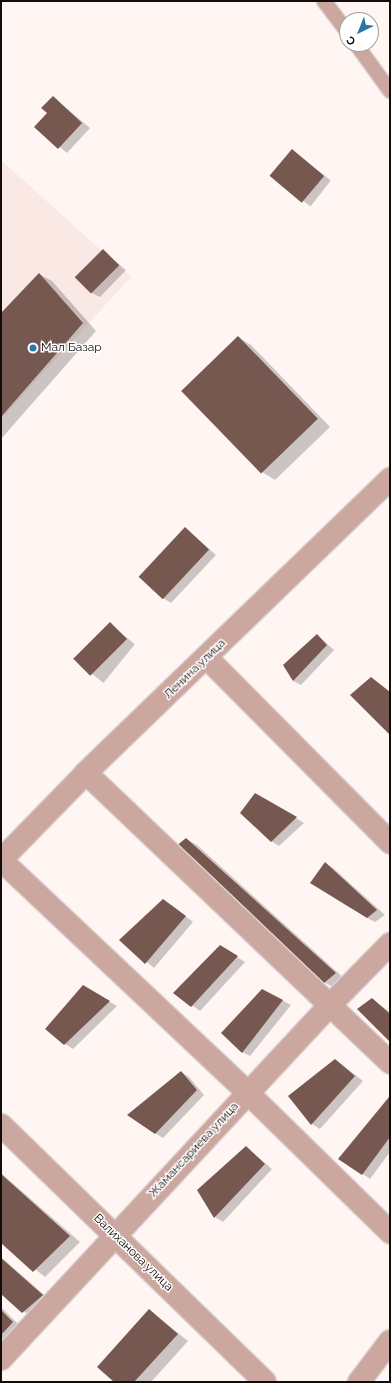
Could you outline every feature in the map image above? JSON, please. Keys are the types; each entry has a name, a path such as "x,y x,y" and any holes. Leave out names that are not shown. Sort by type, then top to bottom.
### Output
{"street":[{"name":"Ленина улица","path":"1,860 86,773 207,658 390,479"},
{"path":"207,658 390,842"},
{"path":"86,773 390,1063"},
{"path":"1,860 248,1093 390,1232"},
{"name":"Жамансариева улица","path":"1,1359 329,1006 390,944"},
{"name":"Валиханова улица","path":"1,1125 265,1382"},
{"path":"359,1382 390,1341"}],"lane":[{"path":"324,1 339,21"},
{"path":"362,52 390,91"}],"shaded area":[{"name":"Мал Базар","path":"1,160 131,277 1,419"}],"building":[{"path":"53,96 82,123 58,149 34,127 47,113 41,108"},
{"path":"292,149 324,176 302,203 270,176"},
{"path":"103,249 119,265 91,294 75,277"},
{"path":"39,273 83,323 1,417 1,313"},
{"path":"238,336 318,419 261,474 181,391"},
{"path":"185,527 209,550 163,599 139,577"},
{"path":"110,622 127,639 90,676 73,659"},
{"path":"317,634 327,645 293,681 283,665"},
{"path":"371,677 390,692 390,735 350,695"},
{"path":"255,793 297,817 271,842 240,813"},
{"path":"186,838 336,973 324,983 193,858 169,852"},
{"path":"325,862 377,910 367,918 310,883"},
{"path":"163,899 186,916 145,964 119,940"},
{"path":"220,945 238,956 191,1007 173,993"},
{"path":"83,985 110,1001 64,1045 45,1029"},
{"path":"262,989 283,1000 242,1053 221,1033"},
{"path":"372,998 390,1014 390,1042 357,1009"},
{"path":"335,1059 355,1076 311,1125 288,1096"},
{"path":"181,1071 197,1090 155,1134 127,1115"},
{"path":"389,1097 390,1137 362,1175 338,1159"},
{"path":"246,1146 265,1164 214,1218 197,1190"},
{"path":"1,1174 70,1236 33,1272 1,1243"},
{"path":"1,1258 43,1295 22,1313 1,1294"},
{"path":"149,1309 178,1334 134,1382 114,1382 97,1367"},
{"path":"1,1310 13,1322 1,1335"}],"place":[{"name":"Мал Базар","path":"33,348"}]}
